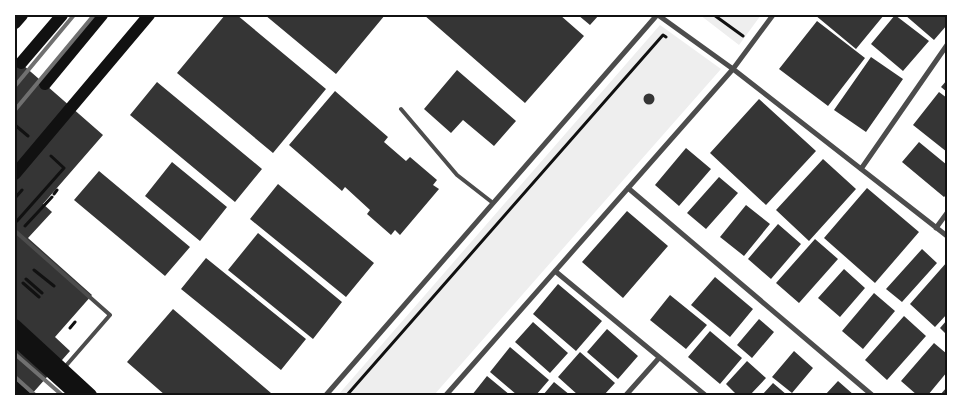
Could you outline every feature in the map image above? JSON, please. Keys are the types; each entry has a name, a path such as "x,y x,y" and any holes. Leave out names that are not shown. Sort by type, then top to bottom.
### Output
{"main road":[{"path":"15,23 22,15"},
{"path":"21,63 62,15"},
{"path":"45,84 102,15"},
{"path":"15,174 149,15"},
{"path":"15,325 91,395"},
{"path":"15,340 76,395"},
{"path":"15,384 27,395"}],"street":[{"path":"326,395 657,15 733,69 947,236"},
{"path":"446,395 733,69 773,15"},
{"path":"860,168 947,45"},
{"path":"628,188 872,395"},
{"path":"936,228 947,213"},
{"path":"556,271 704,395"},
{"path":"626,395 659,358"}],"lane":[{"path":"401,109 457,175 493,203"},
{"path":"15,231 110,315 63,369"}],"path":[{"path":"714,15 742,36 747,29"},
{"path":"347,395 664,35 671,41"},
{"path":"21,231 57,190"},
{"path":"34,270 54,286"},
{"path":"39,297 24,281 42,293"},
{"path":"70,328 75,322"}],"shaded area":[{"path":"700,15 761,15 739,45"},
{"path":"660,25 721,69 434,395 338,395"}],"building":[{"path":"225,15 237,15 326,89 273,153 177,73"},
{"path":"265,15 385,15 336,74"},
{"path":"424,15 560,15 584,36 525,103"},
{"path":"578,15 599,15 590,25"},
{"path":"815,15 884,15 856,49"},
{"path":"895,15 929,41 903,71 871,44"},
{"path":"905,15 947,15 947,25 934,40"},
{"path":"817,21 865,58 828,106 779,69"},
{"path":"871,57 903,79 866,132 834,110"},
{"path":"15,58 103,135 43,204 52,212 28,238 92,295 55,337 70,351 31,395 15,395"},
{"path":"457,70 516,121 494,146 463,120 451,133 424,109"},
{"path":"947,80 947,92 941,87"},
{"path":"157,82 262,169 235,202 130,115"},
{"path":"335,91 388,137 384,142 406,161 410,157 437,180 433,185 439,189 400,235 395,230 391,235 367,214 370,210 345,187 342,191 289,145"},
{"path":"939,92 947,98 947,152 913,125"},
{"path":"649,93 655,99 649,105 643,99"},
{"path":"759,99 816,151 766,205 710,153"},
{"path":"919,142 947,165 947,194 944,197 902,162"},
{"path":"686,148 711,169 679,206 655,185"},
{"path":"823,159 856,189 809,241 776,210"},
{"path":"172,162 227,207 200,241 145,196"},
{"path":"99,171 190,247 165,276 74,200"},
{"path":"719,177 738,193 706,229 687,213"},
{"path":"278,184 374,263 346,297 250,219"},
{"path":"867,188 919,232 875,283 824,238"},
{"path":"746,205 770,224 744,256 720,237"},
{"path":"627,211 668,246 623,298 582,262"},
{"path":"778,224 801,244 771,279 748,259"},
{"path":"258,233 342,302 313,339 228,270"},
{"path":"815,239 838,259 799,303 776,283"},
{"path":"922,249 937,263 902,302 886,289"},
{"path":"206,258 306,339 281,370 181,289"},
{"path":"947,262 947,314 935,327 910,304"},
{"path":"844,269 865,288 840,317 818,298"},
{"path":"715,277 753,309 730,337 691,305"},
{"path":"558,284 602,321 576,351 533,314"},
{"path":"874,293 895,311 863,349 842,331"},
{"path":"670,295 707,325 686,349 650,320"},
{"path":"173,309 271,393 269,395 165,395 127,362"},
{"path":"904,316 926,336 887,380 865,360"},
{"path":"759,319 774,332 752,358 737,345"},
{"path":"947,320 947,335 940,328"},
{"path":"533,322 568,353 550,373 515,342"},
{"path":"607,329 638,356 618,379 587,352"},
{"path":"710,331 742,358 720,384 688,357"},
{"path":"934,343 947,354 947,372 928,395 917,395 901,381"},
{"path":"510,347 549,380 536,395 517,395 490,372"},
{"path":"794,351 813,368 792,393 772,377"},
{"path":"580,352 615,383 604,395 578,395 558,377"},
{"path":"747,361 766,378 750,395 737,395 726,384"},
{"path":"487,376 510,395 472,395"},
{"path":"838,381 854,395 825,395"},
{"path":"554,382 570,395 543,395"},
{"path":"773,383 787,395 762,395"},
{"path":"947,387 947,395 940,395"}],"railway":[{"path":"15,86 74,15"},
{"path":"15,110 94,15"},
{"path":"15,354 62,395"},
{"path":"15,377 35,395"}]}
